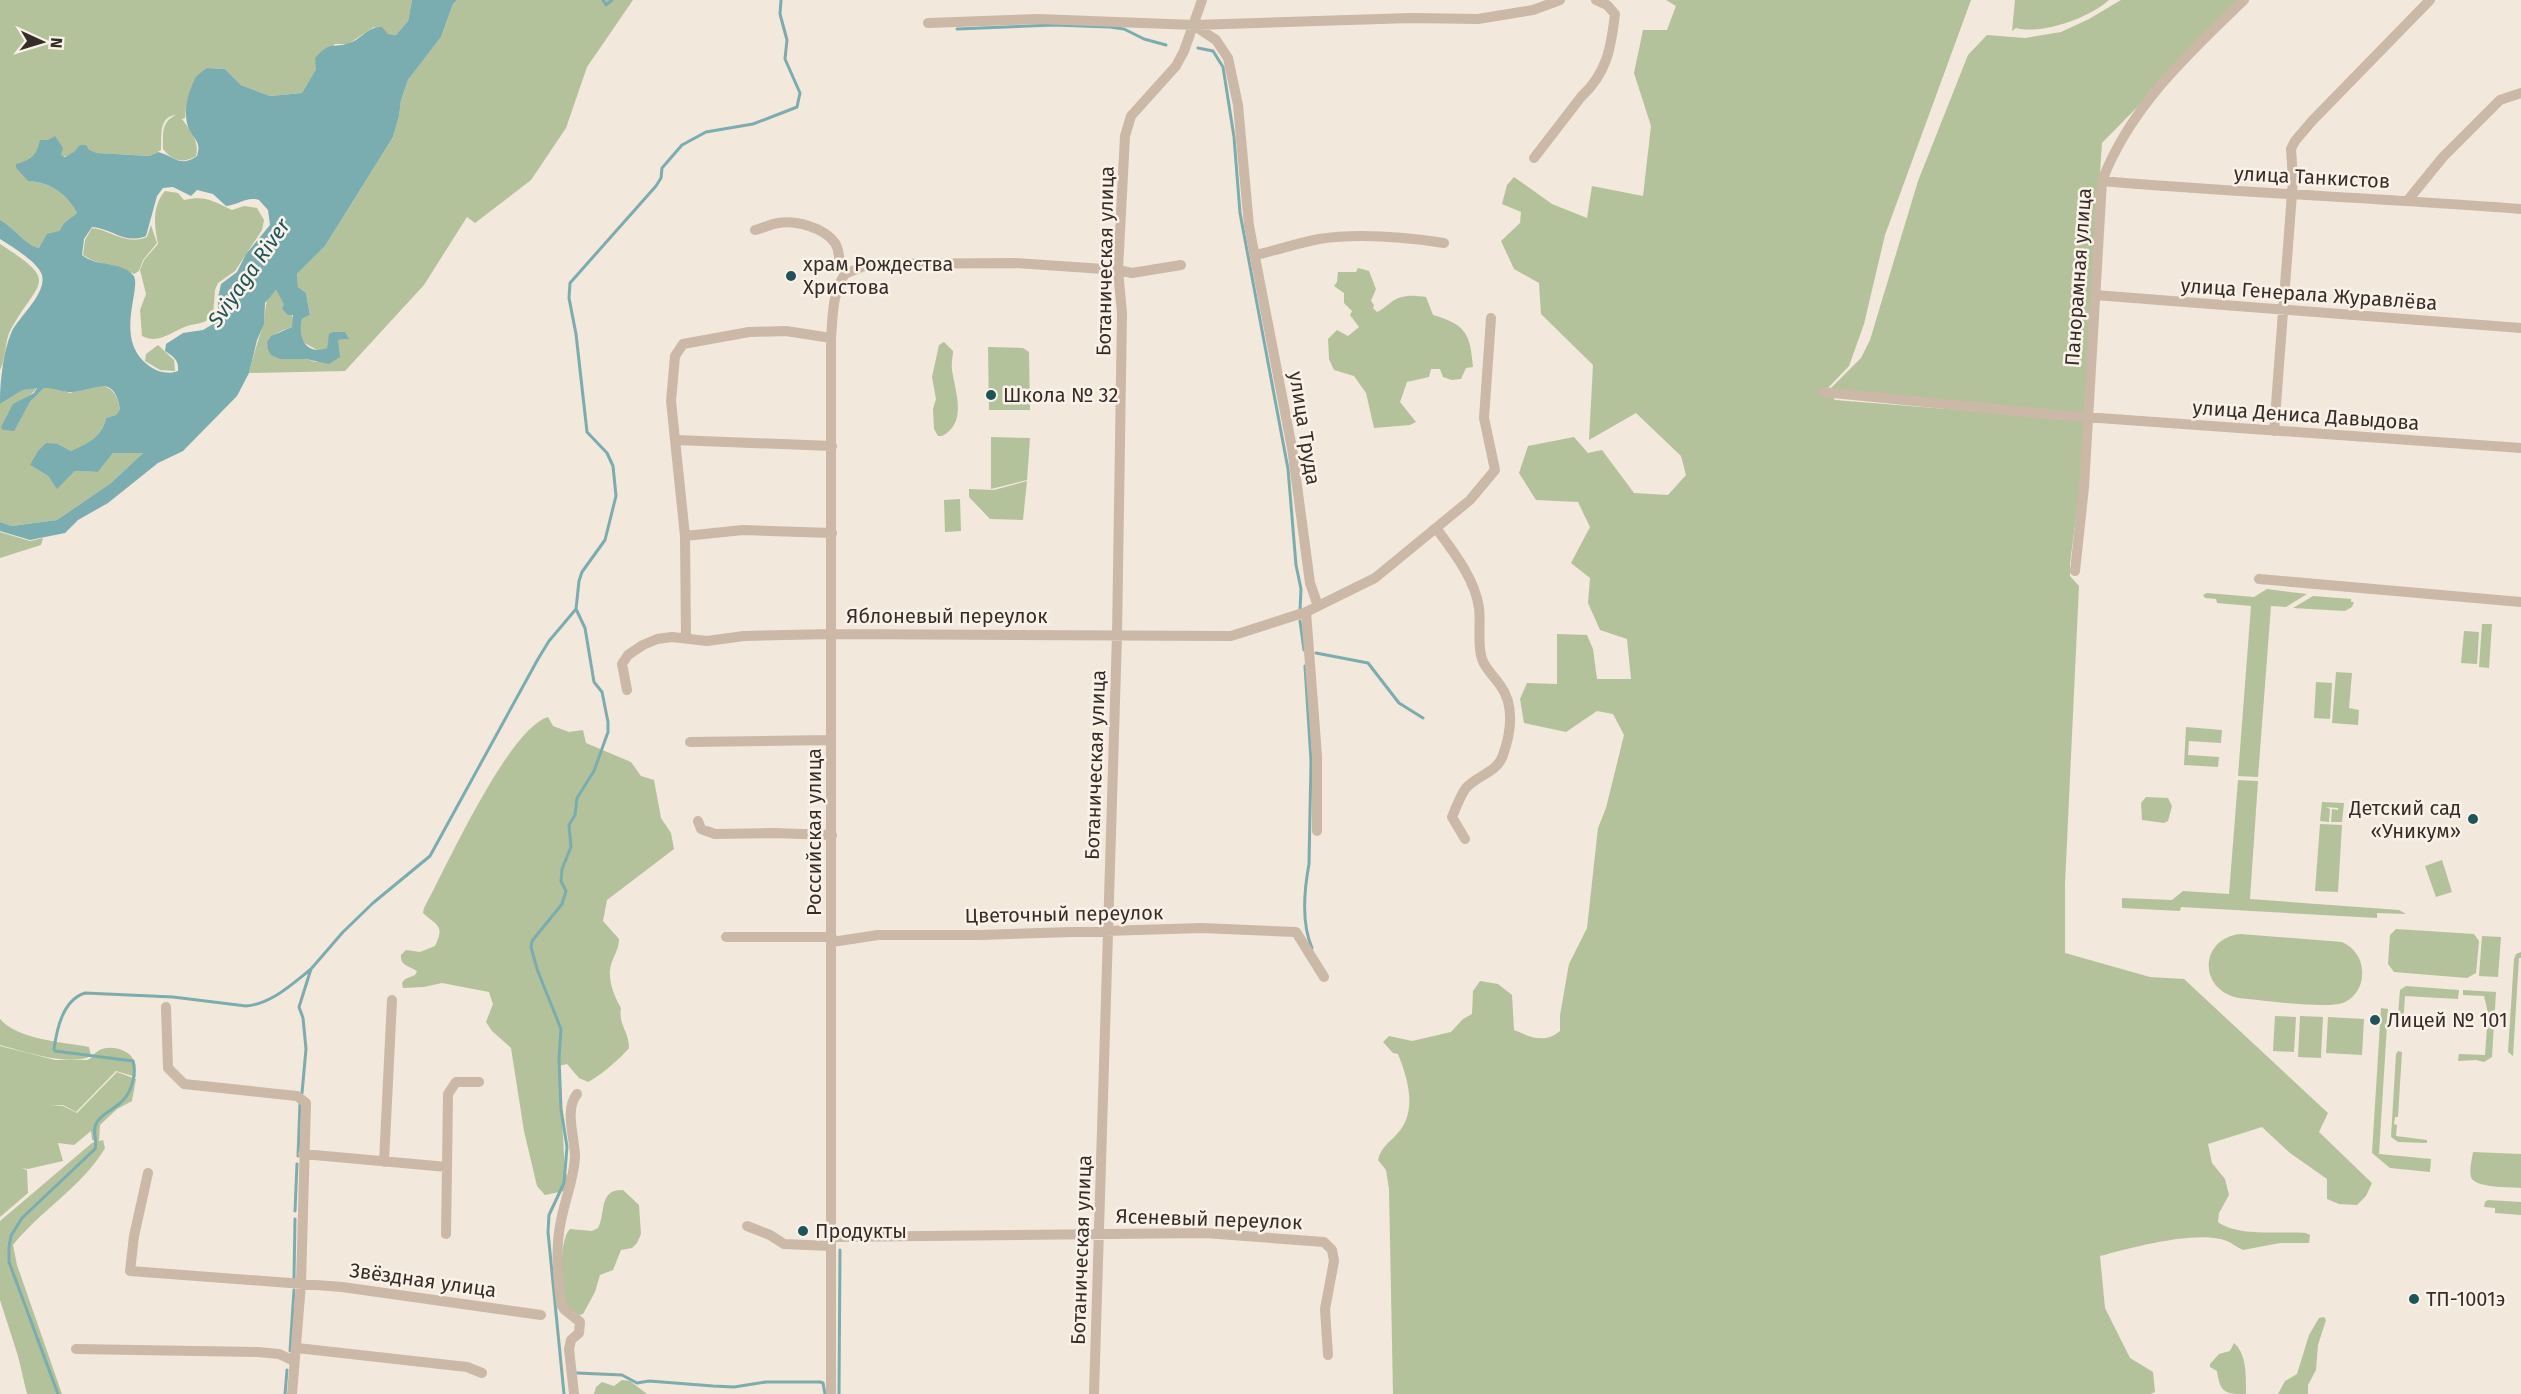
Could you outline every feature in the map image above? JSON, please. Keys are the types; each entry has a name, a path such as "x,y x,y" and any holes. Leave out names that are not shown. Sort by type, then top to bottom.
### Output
{"street":[{"path":"1195,26 1202,0"},
{"path":"928,23 1038,19 1195,26 1411,18 1478,19 1533,10 1560,0"},
{"path":"1534,158 1590,89 1611,51 1615,15 1606,5 1596,0"},
{"name":"Панорамная улица","path":"2075,571 2088,417 2102,182 2119,142 2135,116 2181,61 2244,0"},
{"path":"2274,431 2293,166 2291,149 2312,121 2430,0"},
{"name":"Ботаническая улица","path":"1094,1394 1117,635 1122,313 1118,270 1125,136 1131,116 1176,66 1195,26"},
{"name":"улица Труда","path":"1195,26 1216,40 1228,58 1238,105 1244,143 1248,214 1292,448 1310,583 1318,606"},
{"path":"2408,200 2443,158 2500,100 2521,93"},
{"name":"улица Танкистов","path":"2102,182 2521,209"},
{"path":"755,230 778,223 801,225 822,231 836,244 839,266 845,274 869,264 1014,263 1118,270 1132,273 1181,265"},
{"path":"1256,255 1318,240 1343,237 1409,239 1444,243"},
{"name":"Российская улица","path":"831,1394 831,338 834,298 837,285 845,274"},
{"name":"улица Генерала Журавлёва","path":"2095,295 2521,328"},
{"name":"Яблоневый переулок","path":"627,690 622,664 628,655 657,639 686,638 707,641 744,636 831,633 1231,636 1306,612 1375,578 1470,500 1495,470 1484,418 1491,318"},
{"path":"686,638 685,536 671,401 675,356 683,344 749,332 786,331 831,338"},
{"name":"улица Дениса Давыдова","path":"1823,392 2088,417 2521,448"},
{"path":"676,440 832,446"},
{"path":"1436,528 1456,556 1474,593 1479,606 1481,656 1486,668 1501,685 1509,701 1511,715 1503,757 1496,766 1466,788 1452,817 1465,839"},
{"path":"685,536 744,530 832,533"},
{"path":"2259,579 2521,602"},
{"path":"1306,612 1317,756 1317,831"},
{"path":"690,742 831,740"},
{"path":"698,821 701,829 715,834 773,832 832,835"},
{"name":"Цветочный переулок","path":"726,937 832,939 878,934 980,935 1202,928 1296,932 1324,977"},
{"path":"384,1162 392,1000"},
{"path":"166,1007 168,1068 184,1084 297,1096 306,1103 297,1348 292,1394"},
{"path":"446,1234 448,1094 456,1082 479,1082"},
{"path":"574,1394 569,1349 571,1340 579,1333 580,1322 561,1304 557,1248 575,1156 571,1106 577,1094"},
{"path":"303,1154 447,1167"},
{"name":"Звёздная улица","path":"148,1173 134,1236 130,1271 300,1284 486,1305 515,1313 541,1315"},
{"name":"Ясеневый переулок","path":"747,1226 770,1235 784,1244 1100,1233 1205,1233 1324,1242 1332,1250 1334,1261 1325,1309 1328,1355"},
{"path":"297,1348 467,1367 482,1373"},
{"path":"76,1349 258,1352 279,1354 294,1361"}],"green space":[{"path":"0,0 412,0 408,21 396,35 374,27 348,44 335,44 302,93 270,96 241,85 225,69 207,68 186,107 185,118 182,119 194,136 197,146 196,156 187,160 178,160 163,149 165,125 176,115 166,119 161,133 161,150 151,156 82,151 63,156 37,152 28,161 17,164 28,181 44,184 57,190 77,213 39,248 0,220"},
{"path":"457,0 633,0 587,67 566,128 531,180 475,223 467,217 424,285 345,371 249,373 263,325 267,301 277,290 293,317 292,327 275,334 268,345 268,350 280,359 306,359 316,362 337,348 338,340 348,339 330,334 327,348 319,351 301,341 299,332 302,319 310,315 306,293 298,287 297,274 325,246 393,137 408,80 441,37 453,4"},
{"path":"1666,0 1971,0 1885,235 1864,324 1849,366 1828,388 1829,390 1861,358 1870,340 1918,181 1968,55 1987,35 2025,38 2061,32 2121,0 2242,0 2102,143 2084,414 1830,393 1835,400 2085,420 2080,486 2070,563 2070,576 2079,586 2065,884 2065,953 2150,977 2184,979 2328,1113 2319,1132 2372,1183 2366,1196 2357,1205 2339,1204 2327,1199 2327,1179 2290,1153 2262,1127 2208,1144 2212,1163 2225,1179 2229,1195 2219,1213 2218,1222 2226,1227 2248,1232 2306,1233 2310,1235 2309,1243 2280,1243 2243,1250 2227,1241 2215,1238 2182,1238 2100,1256 2105,1308 2130,1358 2153,1372 2155,1392 2151,1394 1393,1394 1389,1189 1386,1170 1378,1160 1383,1148 1403,1125 1409,1106 1409,1095 1408,1084 1398,1054 1393,1053 1383,1042 1389,1036 1412,1041 1451,1032 1463,1019 1472,1014 1473,991 1480,981 1498,984 1512,995 1514,1030 1537,1038 1548,1037 1560,1031 1560,1015 1569,964 1587,928 1598,828 1606,808 1624,735 1613,714 1597,711 1566,732 1524,723 1520,699 1527,683 1557,684 1557,634 1587,635 1593,649 1597,679 1631,679 1627,639 1600,630 1588,603 1590,578 1571,563 1590,527 1578,502 1536,500 1519,473 1528,446 1574,437 1588,453 1602,450 1634,493 1668,495 1686,475 1681,456 1636,413 1589,440 1593,365 1541,314 1539,283 1514,269 1501,241 1520,223 1521,212 1502,204 1507,185 1514,177 1552,204 1587,218 1592,186 1643,196 1651,126 1634,73 1643,30 1667,30 1676,6"},
{"path":"2015,0 2109,0 2078,19 2052,27 2027,30 2016,28 2012,31"},
{"path":"165,191 178,193 184,200 198,198 209,200 232,210 244,206 257,208 264,220 262,230 235,271 218,283 215,290 213,316 204,322 154,339 142,336 140,310 146,294 140,270 144,260 158,244 155,216 158,203"},
{"path":"151,225 157,243 143,260 139,271 134,274 83,255 85,240 92,228 132,240 147,237"},
{"path":"0,244 31,267 38,275 39,282 11,329 0,370"},
{"path":"1358,268 1369,271 1376,289 1371,301 1377,312 1402,297 1426,297 1433,315 1460,327 1468,339 1473,367 1466,368 1461,379 1452,380 1443,377 1440,369 1431,369 1429,377 1407,382 1400,402 1416,422 1410,425 1374,428 1366,393 1354,376 1334,370 1329,359 1328,339 1337,330 1348,336 1359,327 1350,315 1352,311 1344,303 1344,293 1334,286 1338,272 1356,272"},
{"path":"944,342 953,351 952,367 958,406 955,423 950,430 938,436 934,429 933,409 936,399 932,377 939,345"},
{"path":"158,345 174,360 175,371 160,370 145,361 146,354"},
{"path":"988,347 1023,348 1029,352 1030,410 989,410"},
{"path":"95,385 113,391 120,409 116,415 106,418 98,435 88,442 71,451 58,444 30,465 48,476 57,488 75,471 98,472 113,453 144,452 111,483 57,520 12,526 0,522 0,404 23,390 37,387 15,405 8,415 23,414 30,402 44,388 52,387 70,393"},
{"path":"991,437 1030,438 1027,480 991,489"},
{"path":"1027,481 1023,520 990,519 969,497 969,489 994,490"},
{"path":"960,499 961,531 945,532 944,500"},
{"path":"0,532 30,541 43,538 41,545 0,558"},
{"path":"2267,589 2307,594 2286,607 2271,606 2258,777 2238,776 2251,606 2217,603 2216,599 2205,598 2203,595 2207,593 2254,597"},
{"path":"2313,596 2351,599 2351,602 2354,602 2352,607 2345,611 2293,608"},
{"path":"2482,624 2492,624 2489,668 2479,667"},
{"path":"2464,631 2479,632 2477,664 2461,663"},
{"path":"2336,672 2352,673 2349,708 2359,710 2358,725 2332,723"},
{"path":"2316,682 2332,683 2330,719 2314,718"},
{"path":"548,717 553,726 569,732 583,730 586,743 631,762 641,776 654,780 661,818 671,833 674,849 607,900 603,921 619,939 618,948 610,967 610,980 621,1008 621,1019 629,1048 621,1057 588,1082 579,1078 567,1064 559,1066 565,1172 569,1179 564,1191 545,1195 537,1186 524,1131 511,1048 492,1031 486,1022 493,1004 489,992 442,983 403,988 402,983 405,979 415,975 417,971 404,964 401,955 406,950 420,952 435,946 439,929 423,913 424,908 462,833 497,772 532,727"},
{"path":"2186,727 2222,730 2221,743 2189,741 2188,755 2219,757 2218,767 2184,765"},
{"path":"2238,780 2258,781 2250,899 2399,910 2406,914 2377,913 2377,918 2181,907 2180,911 2122,908 2122,898 2172,900 2183,891 2229,894"},
{"path":"2146,797 2168,798 2172,806 2168,821 2164,823 2142,820 2141,803"},
{"path":"2322,802 2344,803 2342,822 2331,822 2332,809 2338,810 2338,808 2326,807 2330,809 2329,822 2320,821"},
{"path":"2320,824 2342,825 2338,892 2315,891"},
{"path":"2442,860 2452,892 2436,897 2425,866"},
{"path":"2396,929 2474,934 2479,941 2476,973 2467,978 2394,972 2388,964 2390,935"},
{"path":"2240,934 2342,942 2354,950 2361,962 2360,985 2353,996 2345,1002 2325,1005 2239,998 2226,993 2210,976 2211,954 2217,945 2227,938"},
{"path":"2482,936 2501,937 2498,977 2479,976"},
{"path":"2521,952 2513,1056 2508,1052 2514,959 2516,954"},
{"path":"2406,986 2459,990 2458,999 2405,996 2403,1027 2397,1027 2400,990"},
{"path":"2463,990 2496,992 2492,1057 2484,1062 2458,1061 2459,1054 2485,1055 2488,1013 2484,996 2463,995"},
{"path":"2381,1008 2388,1009 2379,1154 2431,1159 2430,1172 2390,1168 2372,1153"},
{"path":"2275,1016 2296,1017 2294,1052 2273,1051"},
{"path":"2300,1016 2323,1017 2321,1058 2298,1057"},
{"path":"2328,1017 2364,1019 2362,1055 2326,1053"},
{"path":"0,1019 18,1032 29,1036 89,1047 91,1056 82,1059 59,1059 0,1045"},
{"path":"0,1046 55,1060 87,1060 98,1051 113,1048 129,1054 135,1065 136,1077 116,1071 76,1112 63,1105 50,1105 63,1106 77,1113 117,1072 136,1079 132,1101 117,1109 100,1125 99,1141 103,1140 105,1148 96,1162 13,1245 17,1265 62,1394 27,1394 18,1356 0,1300 0,1221 92,1143 98,1141 92,1140 91,1131 74,1145 58,1143 63,1161 28,1169 21,1168 27,1170 28,1193 0,1217"},
{"path":"2398,1051 2402,1052 2398,1117 2395,1117 2394,1124 2397,1125 2396,1136 2427,1140 2427,1143 2398,1142 2391,1137"},
{"path":"2473,1152 2521,1154 2521,1188 2485,1185 2474,1181 2470,1171"},
{"path":"623,1190 639,1205 641,1234 632,1248 621,1250 613,1270 600,1275 595,1292 583,1314 571,1317 565,1299 562,1273 563,1246 566,1236 570,1229 592,1231 598,1228 606,1198 615,1191"},
{"path":"2488,1200 2521,1202 2521,1215 2495,1213 2495,1208 2484,1207"},
{"path":"2324,1317 2326,1320 2318,1345 2316,1370 2308,1385 2308,1394 2278,1394 2285,1381 2297,1374 2309,1335 2319,1318"},
{"path":"2234,1343 2244,1359 2246,1394 2233,1394 2225,1391 2220,1384 2217,1371 2210,1367 2219,1354 2230,1351"},
{"path":"622,1380 630,1381 647,1394 594,1394 596,1387 602,1382 614,1386"}],"water":[{"name":"Sviyaga River","path":"412,0 457,0 453,4 441,37 408,80 393,137 325,246 297,274 298,287 306,293 310,315 302,319 302,338 309,347 320,350 327,348 329,334 345,332 349,339 338,340 340,357 329,364 306,359 280,359 271,355 267,342 271,336 292,327 293,315 288,315 282,309 284,304 276,290 265,303 264,324 257,340 249,373 237,396 183,451 158,463 108,503 78,520 65,533 30,540 0,531 0,522 12,526 57,520 111,483 143,453 113,453 98,472 75,471 57,489 48,476 30,465 46,443 58,444 71,451 98,435 106,418 116,415 120,409 114,391 109,387 103,386 73,392 44,388 30,402 14,431 3,430 1,427 13,404 34,393 37,388 23,390 0,404 6,348 12,331 41,289 42,275 24,255 0,239 0,220 39,248 47,234 59,231 64,223 77,213 57,190 44,184 28,181 16,168 16,164 32,156 40,140 48,140 55,136 63,148 61,155 65,157 80,145 86,145 89,150 97,153 150,156 158,152 177,160 186,161 197,156 198,148 186,119 186,106 195,79 207,68 225,69 241,85 270,96 302,93 316,69 315,58 325,49 354,41 377,27 382,27 388,34 396,35 408,21","holes":["173,187 191,196 197,190 213,194 226,206 250,199 259,200 268,210 270,225 246,254 237,272 221,284 218,312 213,324 203,330 183,333 166,344 165,351 175,359 178,371 164,372 156,370 142,359 134,346 131,332 135,282 133,275 122,268 94,261 82,255 84,239 92,227 131,239 146,236 157,196 163,188"]}],"waterway":[{"path":"603,0 606,5 612,0"},
{"path":"564,1394 548,1232 549,1215 564,1183 567,1147 561,1109 559,1058 561,1029 537,969 531,947 532,941 562,904 566,891 561,881 562,869 571,847 569,825 575,815 577,798 594,771 608,732 602,692 594,682 585,628 576,609 582,572 605,540 616,496 613,466 607,453 587,432 576,334 569,298 570,283 656,186 661,178 662,168 682,145 706,132 753,124 797,107 800,93 785,59 787,40 780,14 781,0"},
{"path":"957,29 1054,25 1110,27 1124,29 1144,39 1166,45"},
{"path":"1198,48 1213,51 1223,67 1234,137 1240,213 1288,469 1296,565 1301,589 1300,610"},
{"path":"302,1093 306,1049 303,1018 299,1007 311,969 343,932 373,903 430,856 538,659 549,641 576,609"},
{"path":"1300,621 1304,650"},
{"path":"1316,653 1368,663 1399,703 1423,718"},
{"path":"1305,666 1311,761 1309,864 1304,907 1306,928 1312,948"},
{"path":"58,1394 9,1262 11,1236 22,1218 95,1149 97,1122 127,1095 134,1072 133,1061 55,1051 57,1032 66,1008 77,997 85,993 173,997 246,1006 272,998 311,969"},
{"path":"298,1156 300,1103"},
{"path":"295,1211 297,1164"},
{"path":"294,1278 295,1219"},
{"path":"839,1394 840,1250"},
{"path":"290,1351 294,1290"},
{"path":"285,1394 287,1370"},
{"path":"577,1373 622,1375 637,1383 649,1381 734,1387 766,1382 820,1382 823,1383 825,1394"}],"place":[{"name":"храм Рождества Христова","path":"791,276"},
{"name":"Школа № 32","path":"991,395"},
{"name":"Детский сад «Уникум»","path":"2473,819"},
{"name":"Лицей № 101","path":"2375,1020"},
{"name":"Продукты","path":"803,1231"},
{"name":"ТП-1001э","path":"2414,1299"}]}
